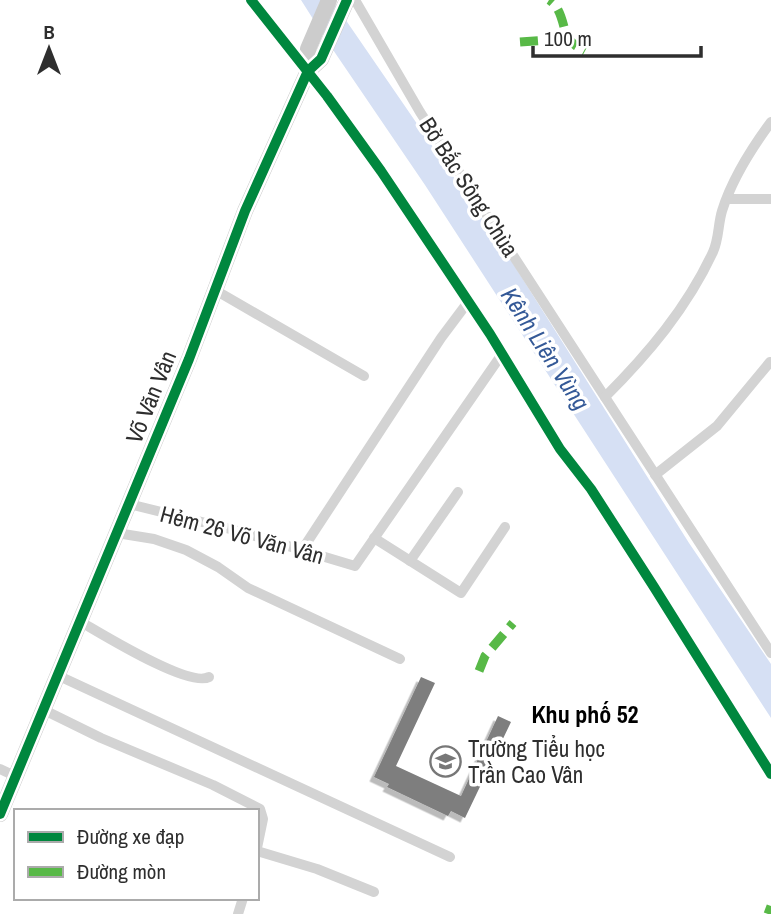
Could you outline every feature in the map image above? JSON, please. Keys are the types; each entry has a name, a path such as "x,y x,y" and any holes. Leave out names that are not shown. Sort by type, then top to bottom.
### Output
{"street":[{"path":"251,0 308,71 381,171 502,354 563,453 591,489 771,774"},
{"path":"315,54 330,0"},
{"name":"Võ Văn Vân","path":"0,814 129,504 245,211 315,54 347,0"},
{"name":"Bờ Bắc Sông Chùa","path":"355,0 420,112 771,653"},
{"path":"605,397 657,341 685,302 714,250 721,213 750,150 771,122"},
{"path":"727,199 771,199"},
{"path":"215,290 364,376"},
{"path":"302,550 441,338 468,302"},
{"path":"502,354 374,538 461,593 505,527"},
{"path":"655,475 718,426 770,362"},
{"path":"410,561 458,492"},
{"name":"Hẻm 26 Võ Văn Vân","path":"129,504 238,531 355,566 374,538"},
{"path":"117,533 154,539 186,550 218,567 248,588 400,659"},
{"path":"80,622 183,675 204,680 209,677"},
{"path":"59,676 450,857"},
{"path":"44,710 101,738 213,785 260,809 263,819 259,839"},
{"path":"0,769 15,776"},
{"path":"259,850 374,892"}],"water":[{"name":"Kênh Liên Vùng","path":"301,0 332,0 512,262 689,543 771,664 771,718 425,185"}],"building":[{"path":"421,677 435,683 396,766 461,796 498,716 511,722 465,818 451,811 448,816 387,787 389,784 374,777"}],"marked path":[{"path":"520,42 560,39 565,31 563,22 558,9 549,0"},
{"path":"563,34 585,51"},
{"path":"479,671 485,656 513,623"},
{"path":"768,914 771,906"}],"cycle path":[{"path":"251,0 327,96 381,171 490,334 560,449 591,489 771,774"},
{"path":"0,814 189,359 245,211 308,71 321,59 347,0"}],"place":[{"name":"Trường Tiểu học Trần Cao Vân","path":"445,762"}],"district":[{"name":"Khu phố 52","path":"585,715"}]}
